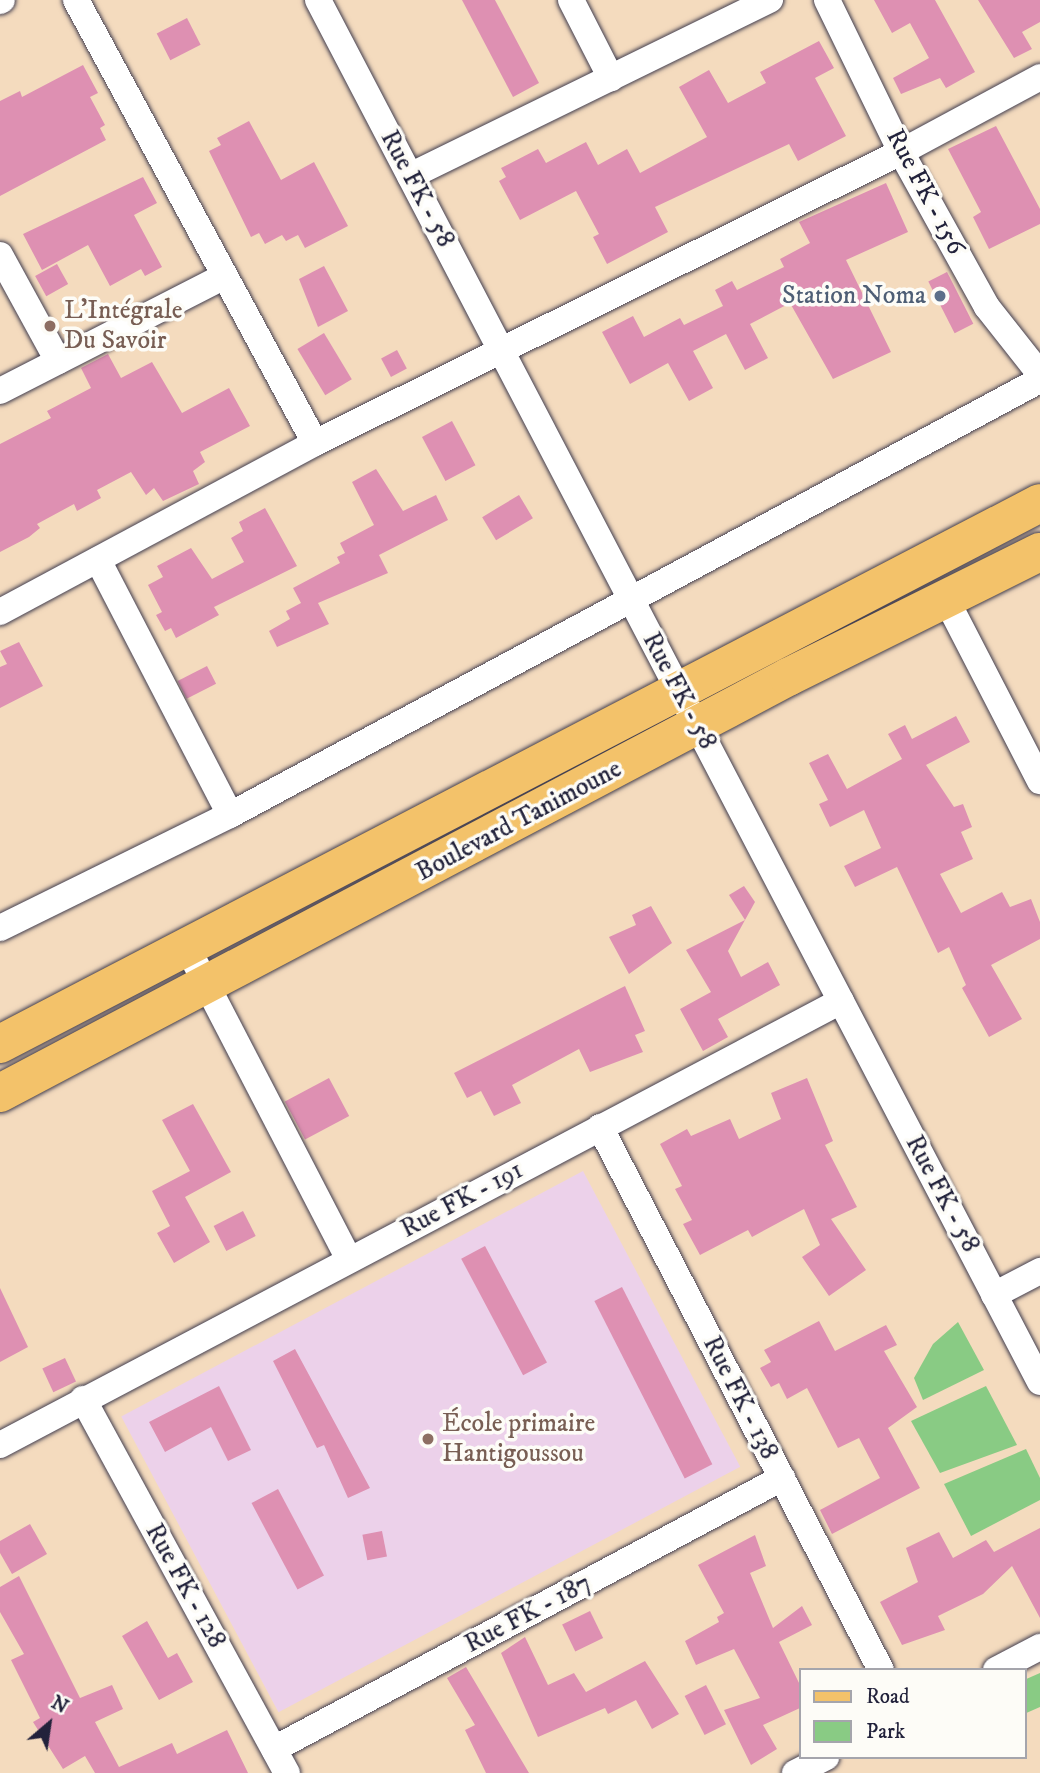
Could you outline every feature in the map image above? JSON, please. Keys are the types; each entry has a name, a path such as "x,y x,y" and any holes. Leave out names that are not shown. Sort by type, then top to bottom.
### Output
{"main road":[{"name":"Boulevard Tanimoune","path":"0,1044 1040,503"},
{"name":"Boulevard Tanimoune","path":"0,1093 698,727 1040,552"}],"street":[{"path":"76,0 223,277 315,443"},
{"name":"Rue FK - 58","path":"318,0 1040,1382"},
{"path":"571,0 611,78"},
{"path":"410,176 770,0"},
{"name":"Rue FK - 156","path":"827,0 901,152 988,307 1037,366"},
{"path":"0,612 315,443 901,152 1040,77"},
{"path":"0,255 58,361"},
{"path":"0,391 223,277"},
{"path":"0,928 230,815 630,597 1037,366"},
{"path":"98,560 230,815"},
{"path":"946,599 1040,781"},
{"path":"187,947 349,1259"},
{"name":"Rue FK - 191","path":"0,1445 841,1001"},
{"name":"Rue FK - 138","path":"600,1127 880,1668"},
{"path":"994,1295 1040,1271"},
{"name":"Rue FK - 128","path":"83,1399 287,1773"},
{"name":"Rue FK - 187","path":"274,1749 782,1478"},
{"path":"1000,1668 1040,1647"},
{"path":"795,1773 822,1759"}],"shaded area":[{"name":"École primaire Hantigoussou","path":"583,1171 740,1467 278,1712 121,1417"}],"green space":[{"path":"958,1322 984,1370 923,1400 914,1378 933,1344"},
{"path":"986,1386 1017,1445 940,1473 911,1421"},
{"path":"1026,1449 1040,1478 1040,1500 971,1536 944,1484"},
{"path":"1040,1673 1040,1707 1026,1713 1026,1679"}],"building":[{"path":"462,0 495,0 539,83 513,97"},
{"path":"874,0 935,0 975,72 946,88 940,78 901,94 893,78 929,58 910,23 892,33"},
{"path":"978,0 1040,0 1040,22 1022,32 1032,49 1014,58"},
{"path":"187,18 201,45 170,60 157,33"},
{"path":"819,41 834,68 815,78 846,136 798,161 789,144 655,207 668,232 607,264 593,237 599,234 576,191 520,220 499,181 506,177 501,168 538,149 546,163 586,142 598,165 627,149 640,173 707,137 679,87 709,70 728,103 766,83 760,72"},
{"path":"83,65 98,93 90,97 105,125 100,128 106,140 0,196 0,101 20,91 22,97"},
{"path":"249,121 281,180 314,162 348,226 305,248 298,235 286,241 282,235 265,244 259,233 251,237 209,151 221,145 217,138"},
{"path":"996,126 1040,209 1040,224 989,249 973,217 981,212 948,149"},
{"path":"143,177 157,203 134,215 162,267 145,276 141,269 110,286 88,245 42,270 23,234"},
{"path":"886,183 908,232 846,260 891,352 833,379 790,303 750,324 768,358 745,370 726,334 693,351 713,388 689,401 668,363 630,384 602,332 633,316 644,337 680,318 684,325 723,306 715,290 732,281 737,290 784,267 780,259 810,243 799,222"},
{"path":"57,264 68,284 46,296 35,276"},
{"path":"324,266 348,311 318,327 299,279"},
{"path":"947,272 973,324 955,333 928,282"},
{"path":"324,333 352,379 325,395 297,349"},
{"path":"397,350 407,369 391,377 381,358"},
{"path":"108,354 121,378 152,362 182,413 229,388 250,426 200,452 205,462 193,471 199,484 163,501 154,488 146,495 131,472 97,490 101,498 77,511 74,504 37,524 40,528 29,537 0,552 0,444 51,418 47,411 91,388 81,368"},
{"path":"452,421 475,465 445,481 422,437"},
{"path":"376,469 403,511 436,495 448,520 379,555 388,573 318,603 329,624 277,647 269,631 290,619 286,611 301,603 293,588 340,563 337,557 345,553 340,543 374,525 352,482"},
{"path":"519,495 533,518 496,540 482,517"},
{"path":"265,508 297,566 214,607 219,615 176,638 171,628 165,631 156,615 162,612 148,585 163,577 157,566 191,548 212,579 244,562 231,538 243,531 239,522"},
{"path":"19,642 43,686 0,708 0,667 7,664 0,651"},
{"path":"207,666 216,684 187,699 178,681"},
{"path":"956,716 970,742 926,765 954,807 963,804 972,827 961,832 973,859 940,874 961,913 1002,892 1010,907 1031,899 1040,922 1040,939 991,965 1022,1019 989,1037 962,988 966,985 949,947 938,953 897,867 855,887 844,866 881,848 864,810 830,827 819,804 828,800 809,763 828,754 847,789 902,759 888,734 905,725 912,739"},
{"path":"744,886 755,902 745,920 729,895"},
{"path":"651,906 672,943 629,974 609,937 636,925 632,915"},
{"path":"745,920 728,951 741,977 768,962 780,985 718,1019 728,1037 703,1051 680,1009 711,992 686,950"},
{"path":"625,986 645,1031 635,1035 643,1052 590,1072 579,1049 512,1085 521,1103 494,1116 481,1091 467,1098 454,1073"},
{"path":"329,1078 349,1116 305,1139 285,1101"},
{"path":"807,1078 833,1141 825,1145 857,1207 831,1219 866,1270 829,1296 802,1257 820,1245 804,1209 752,1237 748,1230 700,1255 683,1224 692,1220 675,1189 682,1186 660,1144 687,1129 691,1136 730,1119 739,1139 781,1119 771,1093"},
{"path":"193,1104 231,1172 185,1197 210,1242 174,1263 157,1233 170,1226 152,1191 190,1171 162,1120"},
{"path":"243,1211 256,1236 226,1251 214,1226"},
{"path":"485,1246 547,1363 523,1375 461,1259"},
{"path":"622,1287 712,1464 685,1478 594,1301"},
{"path":"0,1288 28,1347 0,1362"},
{"path":"819,1321 835,1351 886,1325 897,1345 884,1351 917,1407 888,1428 920,1488 832,1534 820,1510 880,1478 859,1438 838,1448 807,1388 787,1399 779,1383 771,1387 760,1368 771,1362 764,1350"},
{"path":"295,1349 370,1488 348,1498 324,1445 317,1448 273,1361"},
{"path":"65,1358 76,1382 53,1392 42,1369"},
{"path":"219,1386 251,1450 228,1461 211,1427 165,1452 149,1422"},
{"path":"278,1489 324,1576 298,1590 252,1503"},
{"path":"30,1524 47,1554 12,1574 0,1553 0,1541"},
{"path":"1040,1528 1040,1618 1012,1566 983,1594 938,1616 945,1630 902,1645 880,1602 918,1582 906,1548 939,1532 953,1558 986,1540 994,1552"},
{"path":"382,1531 387,1557 367,1560 362,1535"},
{"path":"755,1535 766,1566 750,1573 773,1628 802,1606 812,1625 779,1642 799,1683 799,1708 763,1725 777,1749 751,1765 724,1710 760,1698 734,1649 696,1665 685,1641 719,1622 717,1617 724,1613 698,1565"},
{"path":"19,1576 80,1698 112,1685 123,1709 95,1722 119,1767 172,1743 177,1754 227,1730 248,1773 95,1773 85,1756 63,1769 33,1722 40,1718 11,1660 24,1654 0,1612 0,1587"},
{"path":"590,1611 603,1638 575,1652 562,1625"},
{"path":"147,1621 168,1658 177,1653 193,1682 159,1700 122,1636"},
{"path":"525,1637 548,1685 574,1673 586,1692 645,1661 679,1714 652,1729 636,1700 608,1714 605,1708 538,1737 501,1653"},
{"path":"466,1667 529,1773 486,1773 465,1730 475,1725 447,1678"},
{"path":"706,1685 726,1724 705,1735 685,1696"}],"place":[{"name":"Station Noma","path":"940,296"},
{"name":"L'Intégrale Du Savoir","path":"50,326"},
{"name":"École primaire Hantigoussou","path":"428,1439"}]}
